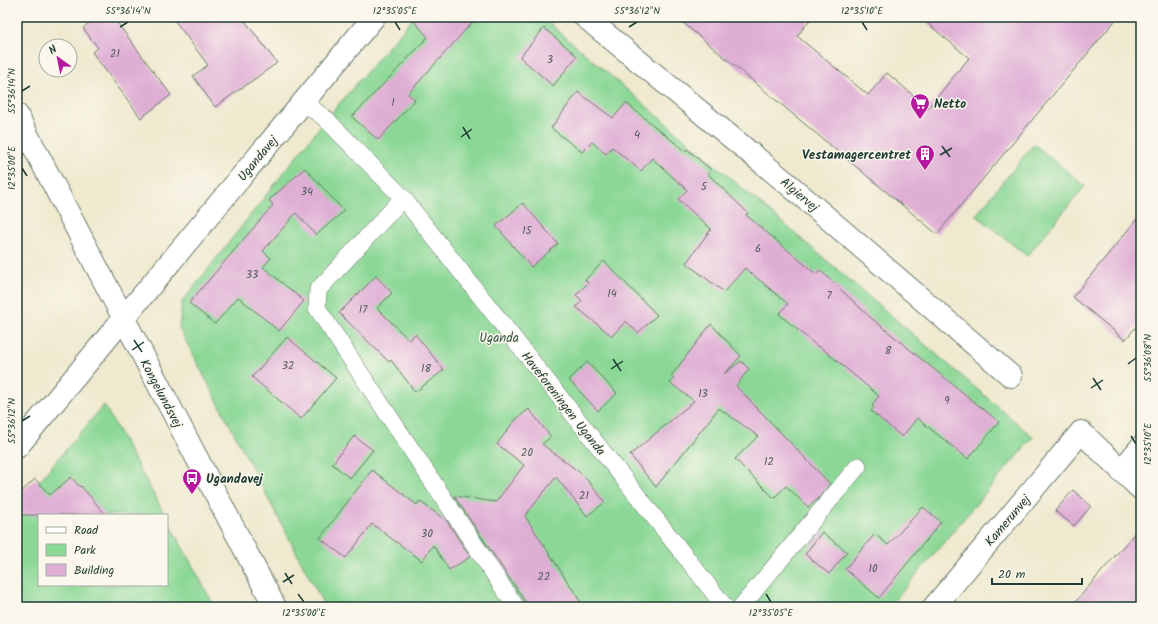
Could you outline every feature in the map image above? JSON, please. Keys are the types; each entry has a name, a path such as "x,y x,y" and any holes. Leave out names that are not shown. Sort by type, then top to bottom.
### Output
{"street":[{"name":"Ugandavej","path":"17,447 374,17"},
{"name":"Algiervej","path":"586,17 788,184 1011,376"},
{"name":"Kongelundsvej","path":"17,115 275,607"},
{"name":"Kamerunvej","path":"934,607 1081,432 1121,471"},
{"path":"1141,447 1121,471 1141,489"}],"lane":[{"name":"Haveforeningen Uganda","path":"303,102 326,119 402,198 724,607"},
{"path":"402,198 318,290 317,308 516,607"},
{"path":"741,607 858,466"}],"green space":[{"name":"Uganda","path":"414,17 542,17 1033,437 889,607 325,607 179,328 182,302 326,119"},
{"path":"1034,144 1085,186 1027,256 976,215"},
{"path":"104,405 164,514 38,514 38,586 168,586 168,521 215,607 17,607 17,507"}],"building":[{"path":"97,17 113,17 171,95 141,118 92,52 98,48 83,28"},
{"path":"172,17 242,17 277,63 215,107 193,76 208,65"},
{"path":"410,17 477,17 408,94 415,100 378,140 352,117 428,37"},
{"name":"Vestamagercentret","path":"676,17 812,17 797,36 868,95 887,73 928,108 969,58 920,17 1118,17 937,234"},
{"path":"544,28 577,56 553,86 520,57"},
{"path":"578,92 613,118 626,103 685,151 687,149 711,170 708,174 748,213 746,215 816,274 820,270 870,317 999,422 968,459 917,418 902,437 871,411 874,407 872,405 879,396 779,314 788,304 745,268 724,292 686,263 711,229 678,199 687,190 652,158 641,171 612,147 606,154 592,142 582,152 551,128"},
{"path":"305,168 344,211 316,235 296,213 263,251 271,258 263,267 304,301 279,331 238,297 215,324 189,303 273,205 269,200"},
{"path":"523,203 558,244 531,267 496,226"},
{"path":"1141,214 1141,321 1125,340 1073,297"},
{"path":"604,261 657,315 638,333 626,321 612,336 576,307 582,301 576,295 588,283 585,280"},
{"path":"376,276 392,293 377,308 409,340 415,334 444,370 415,392 391,360 389,362 339,313"},
{"path":"711,324 741,356 724,374 741,361 749,369 736,386 830,484 817,500 808,507 786,486 774,498 735,459 758,436 719,408 656,487 630,455 694,401 670,383 674,378 671,376"},
{"path":"287,337 336,378 301,419 252,377"},
{"path":"587,362 617,393 598,411 569,380"},
{"path":"529,409 551,437 542,444 583,475 605,502 587,516 556,477 525,516 584,607 529,607 454,496 496,502 524,465 497,444 515,420"},
{"path":"354,436 373,450 350,478 332,464"},
{"path":"372,470 417,505 419,501 447,521 470,557 449,570 433,545 422,561 372,524 346,558 320,538"},
{"path":"71,477 80,487 81,486 105,514 17,515 17,496 35,479 50,495"},
{"path":"1073,490 1091,506 1074,526 1055,511"},
{"path":"923,507 941,522 879,598 845,569 875,534 888,545"},
{"path":"1141,526 1141,607 1071,607"},
{"path":"822,532 847,552 829,574 805,554"}],"place":[{"name":"Netto","path":"920,120"},
{"name":"Vestamagercentret","path":"925,171"},
{"name":"Ugandavej","path":"192,495"}]}
